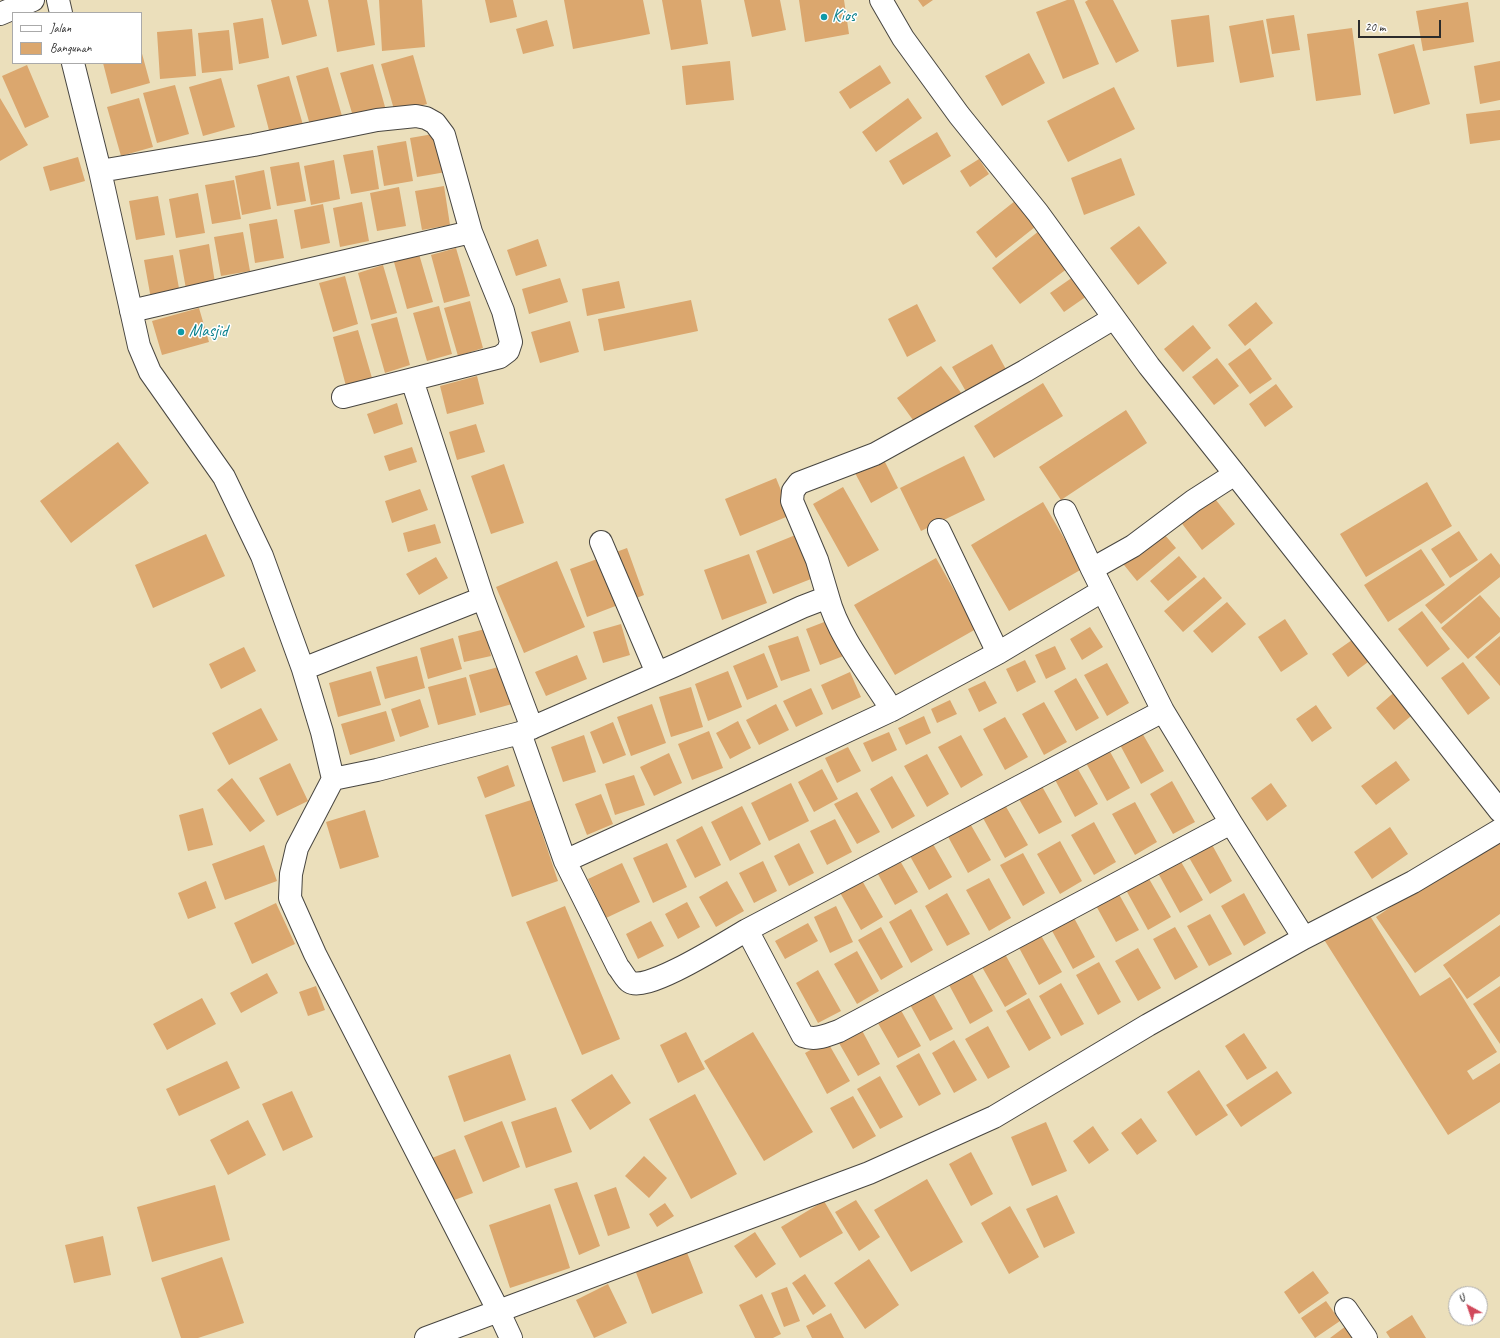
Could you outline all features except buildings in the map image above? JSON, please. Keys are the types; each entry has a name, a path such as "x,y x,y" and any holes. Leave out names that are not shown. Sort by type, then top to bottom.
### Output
{"street":[{"path":"0,14 33,0"},
{"path":"58,0 61,12"},
{"path":"881,0 903,38 954,108 1038,213 1149,366 1500,811"},
{"path":"74,64 139,346 150,372 224,476 262,556 303,670 322,732 333,779 297,848 291,874 290,898 322,968 511,1338"},
{"path":"100,171 254,145 377,120 416,116 426,118 435,123 444,135 471,232 503,311 512,342 508,351 500,356 343,397"},
{"path":"131,310 471,232"},
{"path":"892,710 845,638 832,613 817,560 792,501 792,491 799,483 875,454 1025,371 1114,318"},
{"path":"412,380 526,730 565,861 618,967 629,982 645,982 664,975 701,957 747,930 1163,711"},
{"path":"1092,569 1133,546 1193,501 1235,474"},
{"path":"1065,510 1102,590 1163,711 1230,823 1304,938"},
{"path":"939,530 998,653"},
{"path":"601,542 657,673"},
{"path":"565,861 892,710 998,653 1102,590"},
{"path":"333,779 377,770 526,730 657,673 802,607 828,597"},
{"path":"303,670 483,598"},
{"path":"747,930 803,1036 809,1038 822,1037 846,1028 1230,823"},
{"path":"426,1338 869,1173 994,1117 1148,1025 1304,938 1414,882 1500,830"},
{"path":"1346,1309 1366,1338"}],"place":[{"name":"Kios","path":"824,17"},
{"name":"Masjid","path":"181,332"}]}
